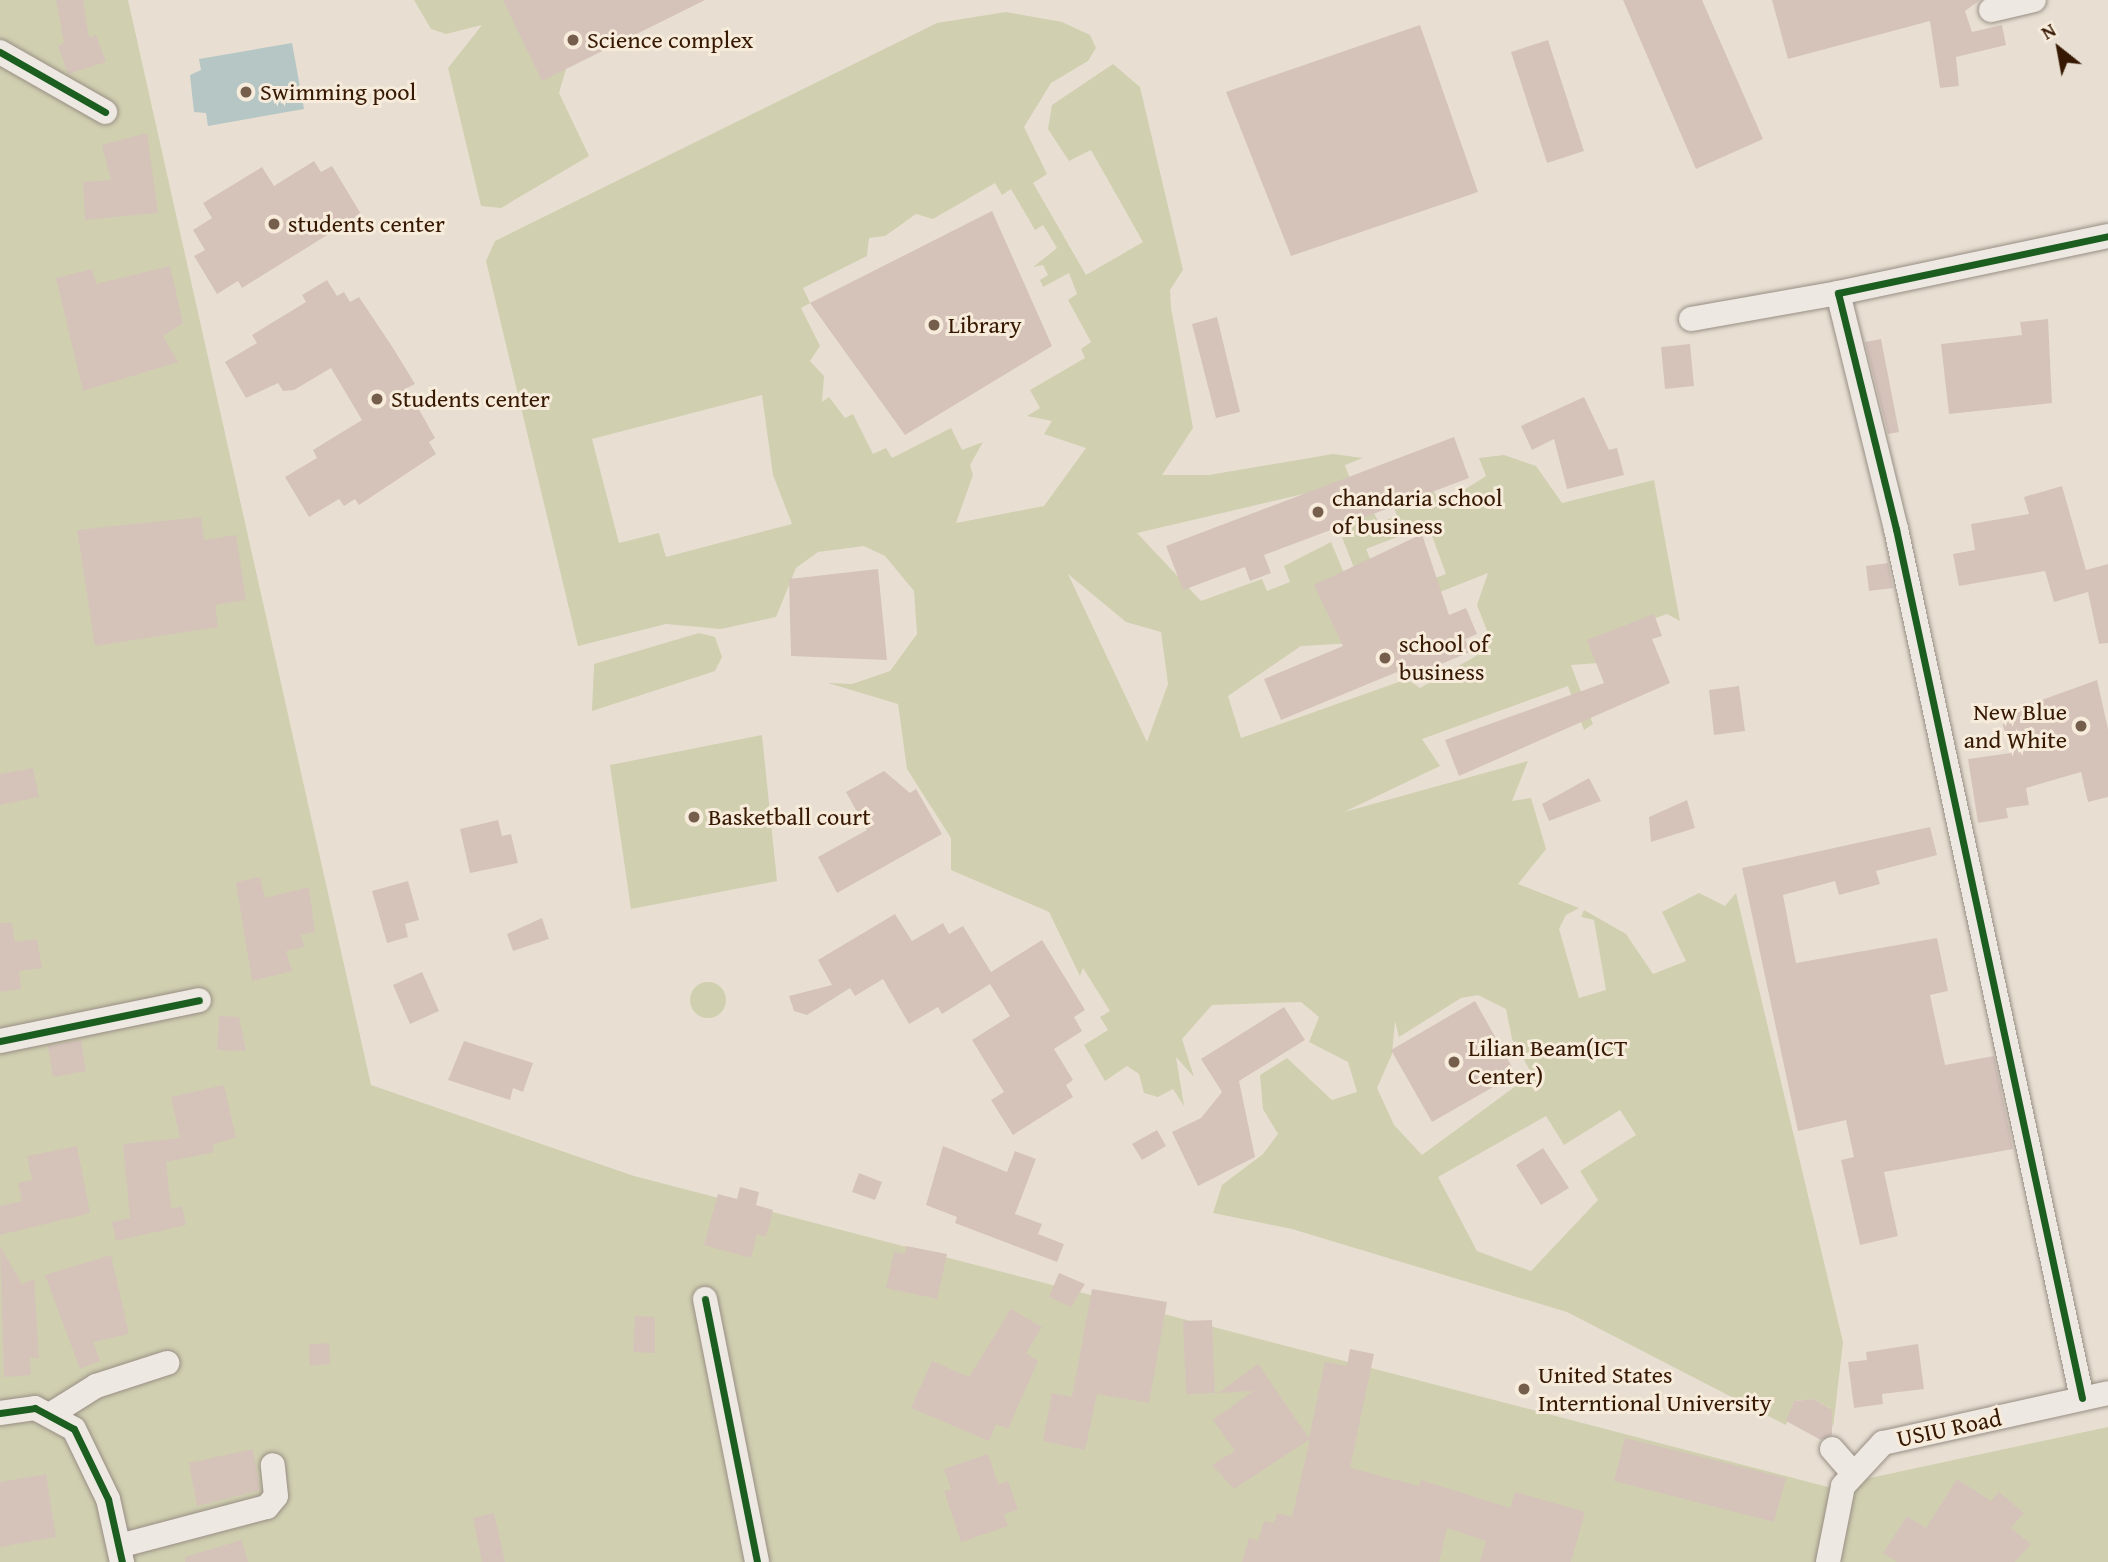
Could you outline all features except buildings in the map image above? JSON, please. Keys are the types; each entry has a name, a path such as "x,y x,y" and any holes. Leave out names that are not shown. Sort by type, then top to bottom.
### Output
{"street":[{"path":"1991,10 2034,0"},
{"path":"0,52 104,112"},
{"path":"1691,319 1838,293 2108,236"},
{"path":"1838,293 1896,529 2082,1398"},
{"path":"0,1041 199,1000"},
{"path":"705,1299 757,1562"},
{"path":"0,1413 53,1413 96,1386 167,1363"},
{"name":"USIU Road","path":"1828,1562 1834,1508 1852,1472 1868,1453 1900,1436 2108,1393"},
{"path":"53,1413 83,1444 121,1554 267,1507 276,1496 273,1465"},
{"path":"1832,1449 1852,1472"}],"green space":[{"path":"0,0 128,0 371,1085 634,1176 1828,1487 2108,1427 2108,1562 0,1562"},
{"path":"414,0 531,0 566,69 559,93 589,156 501,208 481,206 448,68 482,25 446,34 431,29"},
{"path":"1006,12 1062,22 1090,35 1096,48 1088,61 1051,83 1024,127 1047,174 1033,183 1086,275 1143,242 1091,150 1069,161 1048,129 1052,105 1113,64 1140,87 1183,270 1170,290 1171,308 1193,428 1162,475 1209,475 1333,454 1363,458 1345,465 1350,479 1312,492 1137,533 1201,601 1262,579 1267,591 1290,582 1284,566 1331,542 1373,642 1301,646 1228,696 1241,738 1407,679 1420,688 1476,656 1489,636 1477,605 1488,573 1435,594 1369,603 1446,574 1428,525 1366,549 1371,561 1354,568 1338,527 1374,513 1379,523 1397,516 1394,507 1434,491 1438,500 1464,490 1486,476 1479,458 1504,455 1536,466 1562,503 1654,480 1680,621 1667,614 1603,637 1611,662 1571,665 1593,724 1584,730 1568,686 1422,739 1440,766 1344,812 1528,761 1512,801 1531,798 1546,849 1518,884 1579,908 1566,915 1559,929 1579,998 1606,990 1594,920 1581,917 1584,910 1626,934 1653,974 1686,961 1662,912 1699,893 1725,906 1736,893 1843,1342 1833,1428 1829,1408 1814,1399 1794,1401 1786,1425 1567,1312 1292,1229 1213,1213 1222,1185 1263,1154 1278,1134 1263,1109 1260,1075 1287,1058 1332,1100 1357,1092 1348,1062 1309,1042 1319,1017 1301,1002 1212,1005 1182,1039 1194,1077 1176,1057 1184,1106 1173,1089 1158,1097 1144,1093 1139,1074 1127,1066 1105,1081 1084,1045 1108,1030 1100,1017 1110,1011 1083,968 1080,976 1049,912 951,870 951,838 907,769 898,704 828,683 852,684 890,671 917,634 914,591 885,556 864,546 818,552 796,568 776,617 721,629 666,624 578,646 486,261 495,241 937,23","holes":["995,183 1002,195 1011,189 1035,230 1043,225 1057,248 1033,267 1043,265 1048,275 1040,280 1043,287 1069,273 1077,294 1068,300 1091,342 1081,349 1085,358 1030,390 1040,408 1027,416 1052,421 1044,434 1086,448 1044,506 956,523 973,475 970,465 983,442 962,450 951,428 892,458 886,448 873,454 853,414 845,418 829,397 822,402 824,376 810,361 820,346 801,308 810,303 803,288 867,256 869,238 885,236 916,214 933,219","762,395 773,475 792,524 666,557 659,533 619,543 592,439","1068,574 1126,622 1161,632 1168,684 1147,742","1478,995 1506,1009 1512,1039 1532,1074 1422,1155 1394,1125 1377,1088 1392,1054 1395,1021 1399,1037 1461,998","1620,1110 1636,1135 1580,1171 1598,1200 1531,1271 1477,1251 1438,1177 1546,1116 1564,1145"]},
{"path":"699,633 715,637 722,657 715,671 592,711 594,664"},
{"name":"Basketball court","path":"762,735 777,881 631,909 610,765"},
{"path":"708,982 721,987 726,1000 721,1013 708,1018 695,1013 690,1000 695,987"}],"shaded area":[{"name":"Swimming pool","path":"292,43 304,109 208,126 206,113 194,112 190,75 201,70 199,59"}],"cycle path":[{"path":"0,52 105,112"},
{"path":"2082,1398 1896,529 1838,293 2108,236"},
{"path":"0,1041 199,1000"},
{"path":"705,1299 757,1562"},
{"path":"0,1413 35,1408 74,1429 108,1499 122,1562"}],"place":[{"name":"Science complex","path":"573,40"},
{"name":"Swimming pool","path":"246,92"},
{"name":"students center","path":"274,224"},
{"name":"Library","path":"934,325"},
{"name":"Students center","path":"377,399"},
{"name":"chandaria school of business","path":"1318,512"},
{"name":"school of business","path":"1385,658"},
{"name":"New Blue and White","path":"2081,726"},
{"name":"Basketball court","path":"694,817"},
{"name":"Lilian Beam(ICT Center)","path":"1454,1062"},
{"name":"United States Interntional University","path":"1524,1389"}]}
